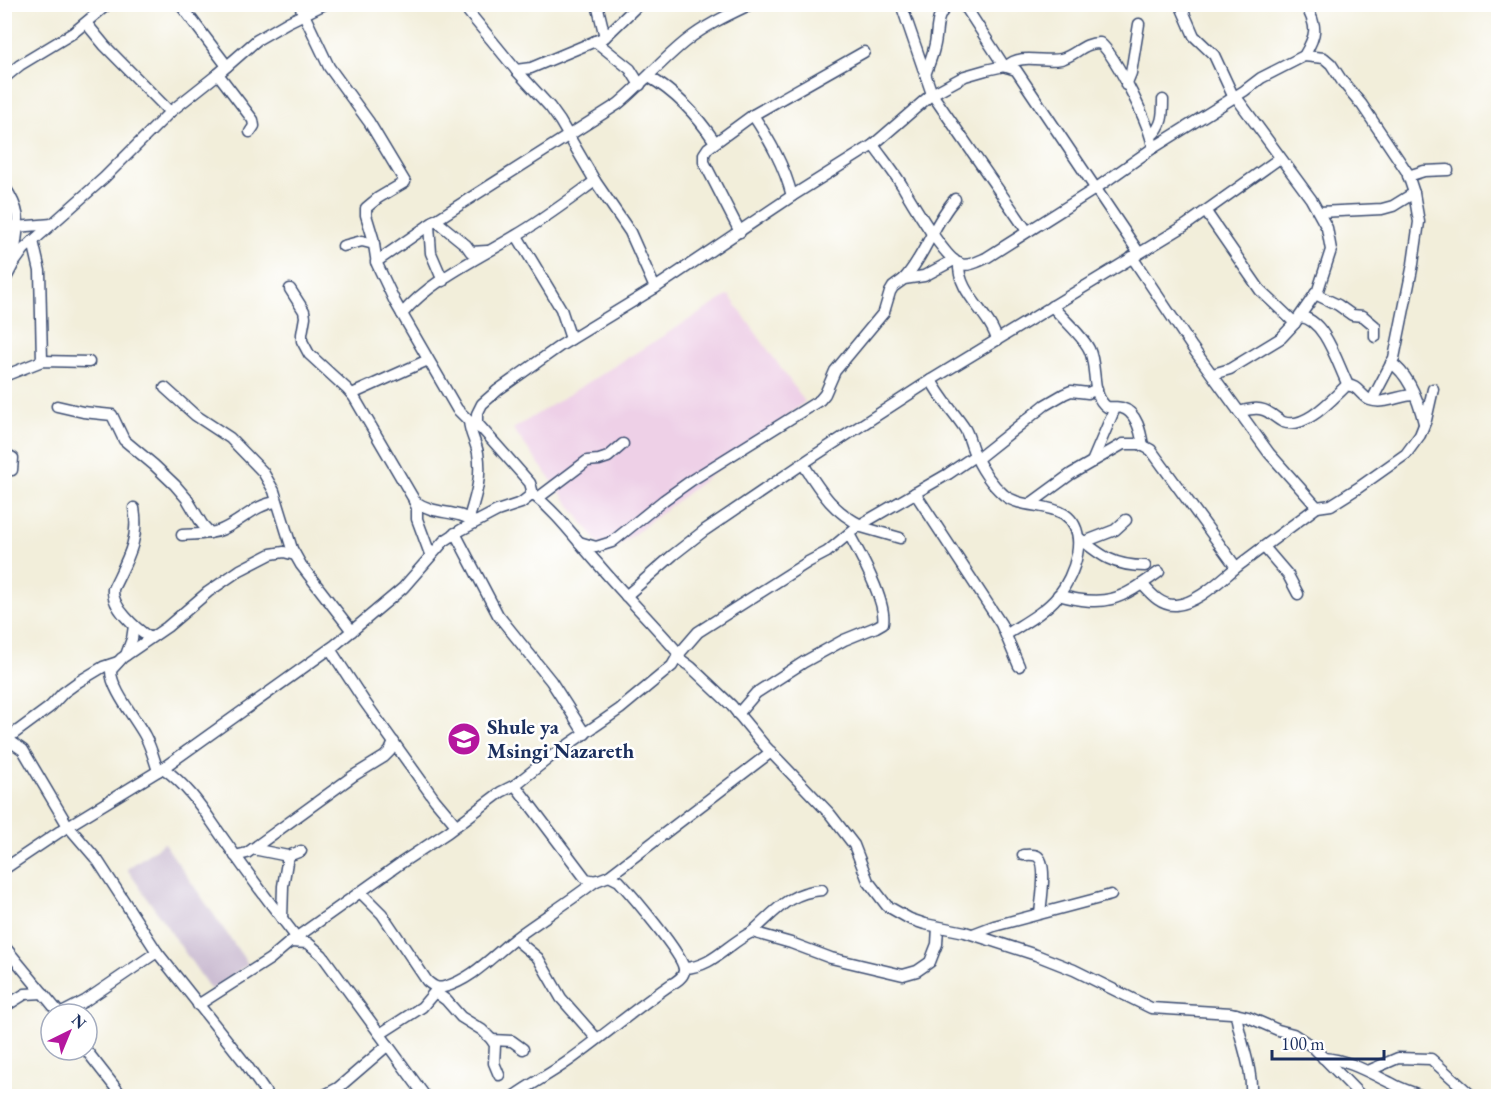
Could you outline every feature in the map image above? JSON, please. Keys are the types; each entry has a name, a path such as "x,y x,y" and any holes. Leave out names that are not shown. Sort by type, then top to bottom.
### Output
{"street":[{"path":"4,78 20,65 86,23 108,4"},
{"path":"180,4 227,66"},
{"path":"4,282 14,263 33,241 120,163 170,112 257,40 302,9 325,4"},
{"path":"462,4 516,70 550,107 595,181 630,232 655,288"},
{"path":"597,4 600,39 630,69 640,85"},
{"path":"516,70 531,68 600,39 639,4"},
{"path":"376,262 432,222 618,104 673,52 699,31 751,4"},
{"path":"902,4 932,94 1027,231"},
{"path":"925,75 936,43 936,25 944,9 950,4"},
{"path":"960,4 967,9 1005,66 1016,70 1022,76 1135,255 1239,412 1269,453 1317,507"},
{"path":"1180,4 1194,36 1214,56 1235,97 1319,212 1330,238 1331,249 1315,294 1298,320 1281,338 1255,355 1230,369 1213,374"},
{"path":"1304,56 1315,33 1312,17 1305,4"},
{"path":"302,9 325,60 369,122 405,182 366,208 376,262 402,314 457,409 481,429"},
{"path":"86,23 105,46 170,112"},
{"path":"1126,85 1131,73 1139,24"},
{"path":"1153,148 1151,136 1114,58 1100,43 1084,46 1062,59 1017,60 1005,66 965,76 932,94 873,146 792,196 655,288 571,339 498,390 482,404 477,414 477,423 530,483 535,495 563,522 626,596 651,620 678,655 738,714 830,814 854,845 868,881 887,906 910,919 1002,942 1074,970 1151,1008 1236,1014 1293,1034 1312,1047 1355,1094"},
{"path":"740,232 704,162 704,154 716,142 753,115 864,52"},
{"path":"904,279 924,276 956,262 968,265 986,258 1095,189 1153,148 1235,97 1261,78 1304,56 1324,58 1362,105 1408,176 1414,193 1419,222 1401,326 1391,363 1372,400"},
{"path":"218,74 253,120 254,126 250,132"},
{"path":"649,77 675,94 703,124 716,142"},
{"path":"1151,136 1160,124 1164,100"},
{"path":"753,115 780,159 792,196"},
{"path":"873,146 933,233 956,262 965,285 975,304 992,326 997,340"},
{"path":"626,596 705,530 803,464 931,381 1206,212 1280,158"},
{"path":"1408,176 1424,171 1448,170"},
{"path":"402,314 416,299 490,250 516,236 595,181"},
{"path":"4,186 18,210 14,263"},
{"path":"1319,212 1382,209 1393,206 1414,193"},
{"path":"578,542 596,547 612,542 692,480 820,400 835,371 884,312 893,286 904,279 919,261 925,245 955,200"},
{"path":"1206,212 1260,290 1298,320 1308,318 1324,334 1348,385"},
{"path":"432,222 466,245 471,252 490,250"},
{"path":"432,222 431,253 443,281"},
{"path":"4,228 52,224"},
{"path":"516,236 561,309 571,339"},
{"path":"33,241 40,271 42,361"},
{"path":"343,246 362,241 374,244"},
{"path":"4,253 14,263"},
{"path":"290,289 304,311 302,341 309,354 352,394 414,501 417,519 430,554"},
{"path":"1315,294 1352,315 1363,316 1369,320 1375,327 1375,337"},
{"path":"1052,306 1084,341 1090,351 1097,389 1104,405 1122,408 1135,418 1143,446"},
{"path":"352,394 428,360"},
{"path":"4,376 42,361 89,362"},
{"path":"1391,363 1403,374 1414,395 1424,423"},
{"path":"931,381 939,396 964,428 976,457 989,479 1004,495 1011,500 1054,510 1065,515 1073,523 1081,539 1099,555 1127,566 1145,566"},
{"path":"1348,385 1355,386 1372,400 1414,395"},
{"path":"1239,412 1263,409 1282,422 1296,423 1306,419 1330,402 1348,385"},
{"path":"165,388 195,415 230,438 263,472 274,491 296,555 315,585 352,631"},
{"path":"198,1005 270,959 293,940 501,792 515,785 644,690 672,666 678,655 698,632 808,562 828,552 859,526 976,457 1045,405 1064,394 1088,393 1097,389"},
{"path":"1142,584 1159,601 1176,605 1187,602 1208,590 1317,507 1331,505 1406,454 1420,435 1433,389"},
{"path":"57,406 112,415 124,440 175,485 187,498 210,533"},
{"path":"1092,462 1115,408"},
{"path":"469,421 472,440 478,454 479,479 472,520"},
{"path":"1030,504 1071,474 1123,444 1132,443 1143,446 1151,450 1236,567"},
{"path":"4,869 68,825 161,769 330,649 403,588 430,554 472,520 522,503 587,461 608,458 623,444"},
{"path":"4,453 13,458 12,470"},
{"path":"803,464 830,504 848,519 859,526 900,538"},
{"path":"915,493 1007,634 1019,666"},
{"path":"414,501 430,510 472,520"},
{"path":"182,535 210,533 233,524 260,507 277,502"},
{"path":"134,508 137,525 135,539 112,590 112,596 126,618 150,638"},
{"path":"1081,539 1115,530 1126,520"},
{"path":"455,533 498,615 551,681 585,734"},
{"path":"738,714 756,693 804,662 844,640 883,623 883,609 864,562 849,534"},
{"path":"1007,634 1035,615 1058,595 1076,561 1081,539"},
{"path":"1263,547 1288,575 1298,594"},
{"path":"296,555 284,552 271,554 240,570 122,659 111,670 111,678 161,769 181,780 198,800 235,856 282,920 293,940 312,944 322,955 425,1096"},
{"path":"1058,595 1084,602 1103,601 1120,597 1159,572"},
{"path":"134,626 132,639 122,659 78,682 50,707 6,738 22,750 68,825 98,861 157,952 245,1063 268,1096"},
{"path":"330,649 345,675 402,752 452,828"},
{"path":"235,856 253,849 386,755 394,742"},
{"path":"386,755 402,752"},
{"path":"515,785 547,824 583,875 590,881 609,876 771,752"},
{"path":"253,849 288,856 301,850"},
{"path":"1023,855 1035,855 1043,867 1040,914"},
{"path":"282,920 283,886 288,856"},
{"path":"513,1096 565,1064 684,973 684,968 672,948 639,904 619,881 609,876"},
{"path":"380,1034 422,1007 437,990 458,982 476,970 597,880"},
{"path":"684,968 699,967 712,961 752,932 795,895 808,891 822,891"},
{"path":"361,893 382,914 427,981 461,1017 482,1030 492,1040 495,1045 494,1063 499,1075"},
{"path":"973,934 985,928 1111,895"},
{"path":"752,932 831,958 903,975 917,971 930,962 937,944 938,927"},
{"path":"515,939 538,958 561,998 597,1040"},
{"path":"4,946 50,1002"},
{"path":"83,1002 157,952"},
{"path":"4,1007 25,994 43,993"},
{"path":"1236,1014 1240,1039 1252,1077 1251,1096"},
{"path":"492,1040 512,1041 523,1049"},
{"path":"323,1096 338,1088 388,1046"},
{"path":"1323,1058 1341,1060 1422,1096"},
{"path":"1368,1071 1398,1058 1431,1059 1472,1096"},
{"path":"95,1062 122,1096"}],"shaded area":[{"path":"729,295 805,402 607,555 513,429"},
{"path":"164,843 248,964 211,990 127,869"}],"place":[{"name":"Shule ya Msingi Nazareth","path":"464,739"}]}
